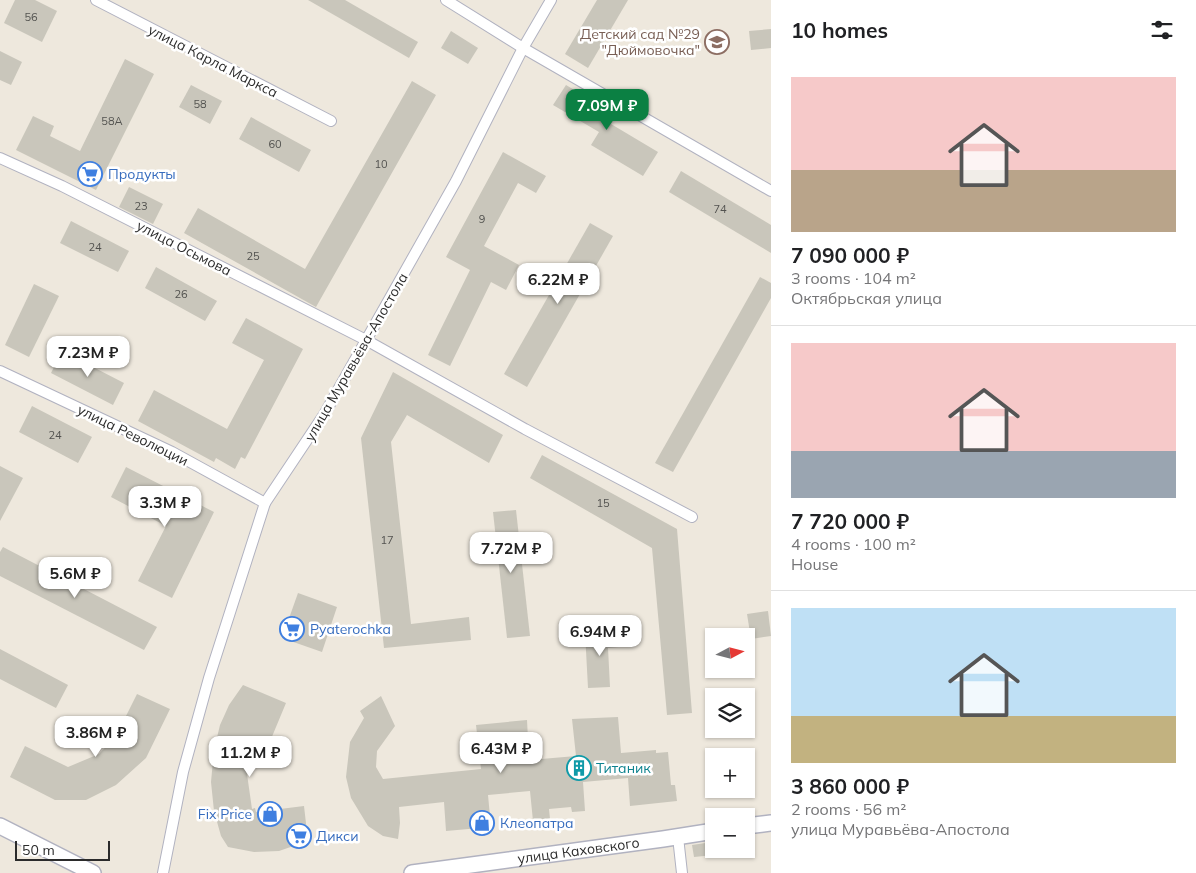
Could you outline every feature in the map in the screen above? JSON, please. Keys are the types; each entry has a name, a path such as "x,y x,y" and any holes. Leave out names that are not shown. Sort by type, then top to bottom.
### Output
{"main road":[{"path":"755,825 771,822"},
{"path":"0,826 93,873"},
{"name":"улица Каховского","path":"412,873 705,832"}],"street":[{"name":"улица Карла Маркса","path":"96,0 331,121"},
{"path":"446,0 522,48 771,191"},
{"name":"улица Муравьёва-Апостола","path":"163,873 183,772 209,678 264,503 326,413 456,181 522,48 551,0"},
{"name":"улица Осьмова","path":"0,158 62,186 366,340 525,429 692,518"},
{"name":"улица Революции","path":"0,371 172,452 264,503"},
{"path":"678,837 682,873"}],"building":[{"path":"15,0 35,0 57,11 42,42 4,23"},
{"path":"308,0 345,0 418,42 409,58"},
{"path":"597,0 628,0 588,68 565,54"},
{"path":"771,29 771,48 751,50 749,31"},
{"path":"451,31 478,48 468,64 441,48"},
{"path":"0,51 22,62 11,85 0,80"},
{"path":"125,59 154,74 96,190 16,150 33,116 54,126 50,136 80,151"},
{"path":"412,81 436,95 316,307 184,233 198,208 305,269"},
{"path":"191,85 222,101 210,124 179,107"},
{"path":"566,85 616,115 611,124 658,152 643,176 591,145 599,132 553,105"},
{"path":"251,117 311,150 299,172 239,139"},
{"path":"503,152 546,176 536,193 518,183 484,246 519,265 506,290 491,282 450,366 428,355 470,270 446,257"},
{"path":"681,171 771,225 771,253 669,192"},
{"path":"129,187 163,204 153,224 119,207"},
{"path":"71,221 129,251 118,272 60,243"},
{"path":"590,223 613,236 527,387 504,374"},
{"path":"156,267 217,301 205,321 145,288"},
{"path":"760,277 771,283 771,298 673,472 655,463"},
{"path":"34,284 59,296 29,357 5,345"},
{"path":"246,318 303,349 245,459 241,457 235,469 216,458 214,462 138,421 154,390 227,429 264,360 232,343"},
{"path":"62,351 124,383 113,405 51,373"},
{"path":"393,372 503,435 489,463 407,415 391,442 411,624 469,617 471,640 384,648 361,438"},
{"path":"32,406 92,437 78,463 19,432"},
{"path":"542,455 677,529 692,713 667,715 652,548 530,478"},
{"path":"0,466 23,478 0,521"},
{"path":"126,467 214,512 172,598 138,581 166,526 111,497"},
{"path":"516,510 530,636 507,638 493,512"},
{"path":"3,547 157,627 144,650 0,576 0,552"},
{"path":"298,593 337,607 322,652 282,638"},
{"path":"768,611 771,636 755,638 755,628 749,628 747,614"},
{"path":"618,630 619,647 608,648 610,687 588,688 585,632"},
{"path":"0,649 68,685 56,708 0,679"},
{"path":"243,685 286,703 266,751 255,747 250,759 245,760 252,809 255,808 256,812 304,806 308,841 279,851 254,852 228,847 221,836 214,811 211,782 214,750 220,725 229,705"},
{"path":"137,694 170,709 146,758 116,785 86,800 55,800 10,777 25,746 68,767 99,754 116,736"},
{"name":"Титаник","path":"381,696 395,726 377,751 376,767 383,779 481,769 476,725 527,720 528,739 516,740 518,761 576,756 572,719 618,717 621,753 656,750 656,753 668,752 671,785 675,785 677,801 630,806 628,778 583,782 585,811 572,812 571,807 549,809 550,819 533,821 530,791 488,795 491,827 446,831 444,802 399,807 398,839 383,836 368,826 351,798 346,777 350,742 364,718 360,711"},
{"path":"705,843 705,856 694,857 692,845"}],"place":[{"name":"Детский сад №29 \"Дюймовочка\"","path":"717,42"},
{"name":"Продукты","path":"90,174"},
{"name":"Pyaterochka","path":"292,629"},
{"name":"Титаник","path":"579,768"},
{"name":"Fix Price","path":"270,814"},
{"name":"Клеопатра","path":"482,823"},
{"name":"Дикси","path":"299,836"}]}
